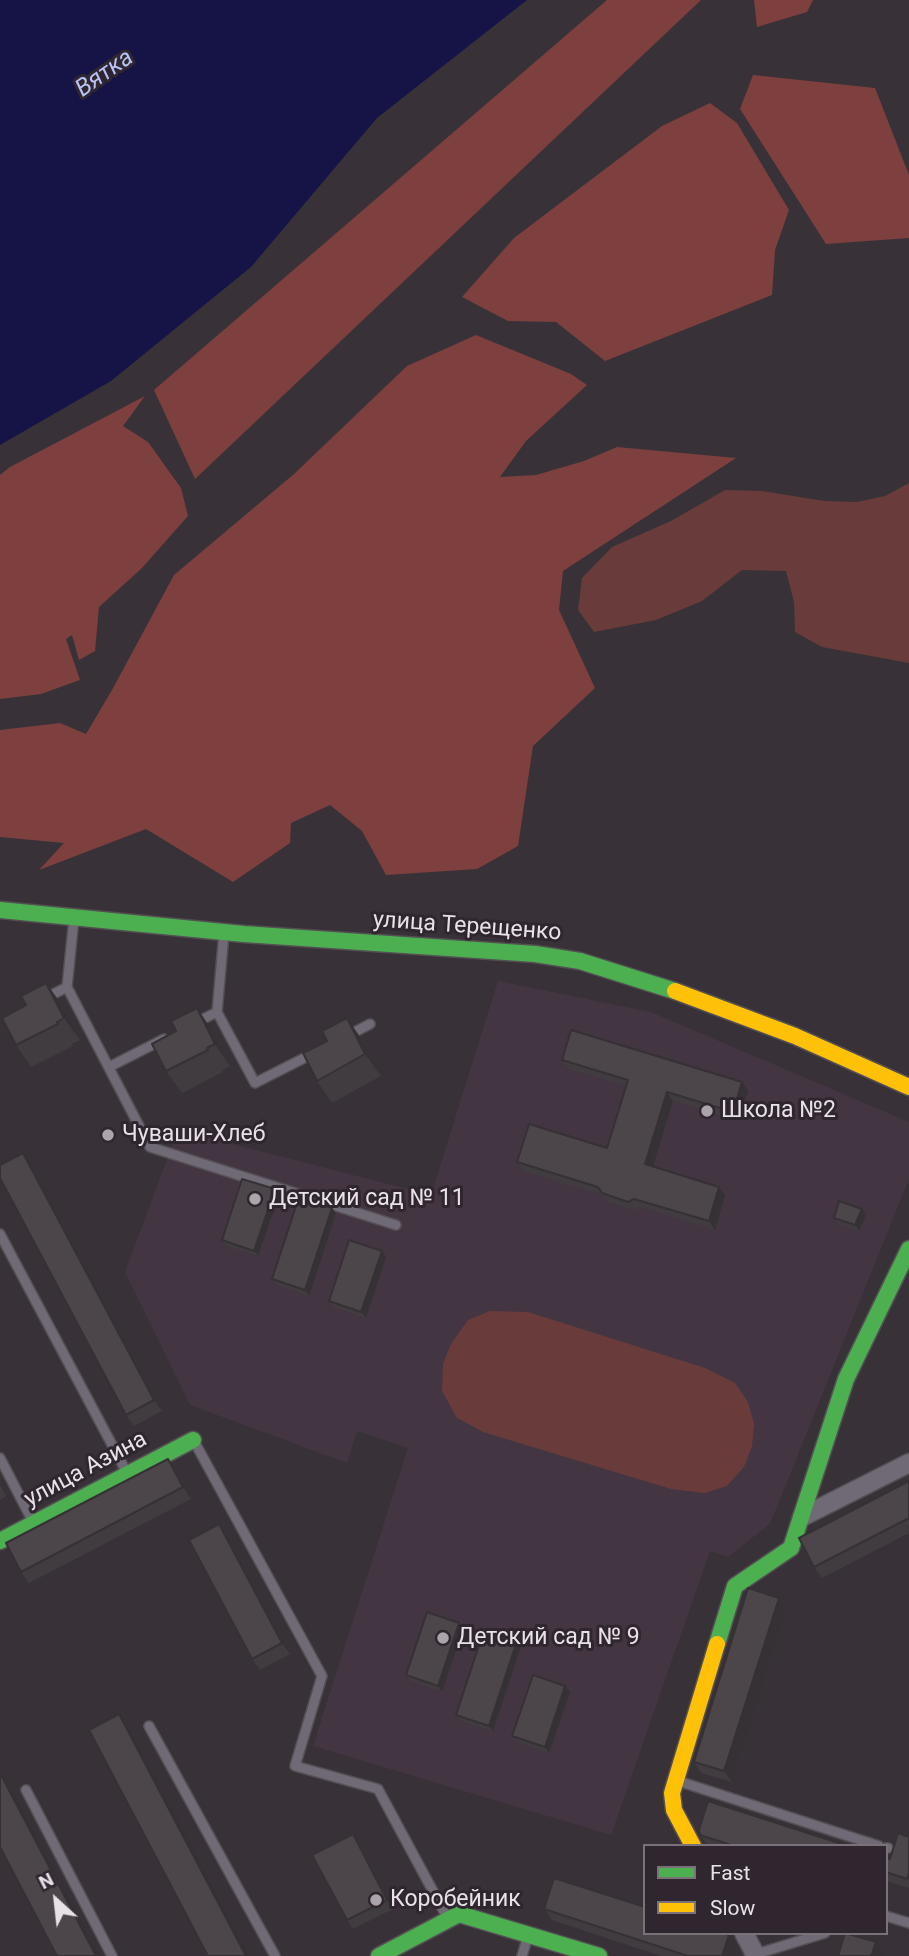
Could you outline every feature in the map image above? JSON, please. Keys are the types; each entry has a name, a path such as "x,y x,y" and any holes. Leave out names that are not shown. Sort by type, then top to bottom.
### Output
{"street":[{"path":"0,909 38,914"},
{"name":"улица Терещенко","path":"0,920 38,914 357,943 535,954 580,961 688,995 795,1036 909,1087"},
{"path":"692,1844 674,1811 672,1793 735,1586 791,1548 846,1379 909,1250"},
{"name":"улица Азина","path":"0,1541 193,1440"},
{"path":"802,1517 909,1463"},
{"path":"379,1956 459,1914 599,1956"},
{"path":"745,1935 756,1955"}],"lane":[{"path":"74,917 67,987 150,1147 396,1225"},
{"path":"224,932 217,1012 255,1083 324,1047"},
{"path":"34,1004 67,987"},
{"path":"181,1030 217,1012"},
{"path":"335,1042 370,1024"},
{"path":"109,1067 169,1037"},
{"path":"0,1234 128,1474"},
{"path":"193,1440 322,1676 295,1766 379,1789 448,1920"},
{"path":"0,1458 33,1524"},
{"path":"149,1726 275,1956"},
{"path":"676,1780 875,1844"},
{"path":"26,1790 112,1956"},
{"path":"888,1917 909,1923"},
{"path":"522,1956 528,1935"},
{"path":"756,1955 819,1935"}],"shaded area":[{"path":"607,0 701,0 195,479 154,390"},
{"path":"754,0 813,0 807,12 757,27"},
{"path":"753,75 875,88 909,175 909,238 826,244 740,109"},
{"path":"710,103 737,123 789,210 775,250 772,295 605,361 556,322 508,321 462,297 514,238 662,126"},
{"path":"476,335 571,374 587,385 526,441 500,477 536,475 584,461 617,447 736,458 563,571 559,610 595,688 533,746 518,846 477,869 386,875 362,831 330,805 291,823 290,843 233,882 146,829 39,870 64,843 0,837 0,730 60,723 86,734 174,575 294,474 407,366"},
{"path":"145,396 123,426 148,442 181,488 188,516 142,568 99,607 95,651 79,660 72,635 66,639 80,680 41,694 0,699 0,475 10,467"},
{"path":"909,483 909,663 822,647 795,632 794,602 786,571 742,570 702,601 656,620 594,632 578,610 582,578 612,547 671,521 725,490 762,491 824,501 857,502 885,496"},
{"path":"498,981 651,1012 909,1122 909,1179 770,1524 728,1557 710,1551 611,1835 313,1746 408,1448 357,1431 347,1463 190,1405 125,1272 178,1130 431,1195"},
{"path":"490,1311 528,1312 705,1368 735,1383 748,1402 754,1424 752,1446 744,1467 727,1486 705,1493 671,1489 483,1432 457,1418 442,1391 443,1364 451,1344 468,1320"}],"water":[{"name":"Вятка","path":"0,0 527,0 377,118 251,267 111,381 0,445"}],"building":[{"path":"46,983 64,1018 57,1022 58,1024 16,1045 2,1018 26,1005 21,996"},
{"path":"197,1008 215,1044 166,1071 152,1044 176,1031 171,1021"},
{"path":"347,1018 365,1054 317,1081 303,1053 327,1041 322,1031"},
{"path":"571,1030 742,1082 733,1112 667,1092 645,1164 719,1187 709,1221 634,1199 628,1202 602,1193 598,1187 517,1162 529,1124 607,1148 628,1080 562,1060"},
{"path":"23,1153 154,1400 126,1415 0,1178 0,1165"},
{"path":"242,1179 275,1189 254,1251 222,1240"},
{"path":"299,1197 332,1208 305,1290 272,1279"},
{"path":"839,1201 862,1209 855,1225 834,1218"},
{"path":"349,1240 382,1251 361,1312 329,1301"},
{"path":"168,1459 183,1487 21,1572 6,1543"},
{"path":"909,1481 909,1518 814,1567 799,1538"},
{"path":"219,1524 282,1643 252,1659 189,1540"},
{"path":"748,1588 779,1598 724,1771 694,1762"},
{"path":"427,1612 459,1623 438,1686 406,1675"},
{"path":"484,1630 517,1641 489,1726 456,1715"},
{"path":"533,1675 565,1686 545,1747 512,1736"},
{"path":"119,1714 246,1956 208,1956 89,1730"},
{"path":"0,1775 96,1956 57,1956 0,1847"},
{"path":"708,1801 842,1844 728,1844 700,1835 699,1830"},
{"path":"898,1833 909,1837 907,1879 888,1873"},
{"path":"353,1834 387,1900 347,1920 312,1855"},
{"path":"554,1878 643,1906 643,1935 729,1935 722,1956 688,1956 544,1909"},
{"path":"844,1935 876,1942 871,1956 838,1956"}],"traffic: fast":[{"path":"0,910 244,934 535,954 580,961 675,991"},
{"path":"717,1644 735,1586 791,1548 846,1379 909,1249"},
{"path":"0,1541 193,1440"},
{"path":"379,1956 459,1914 599,1956"}],"traffic: slow":[{"path":"675,991 795,1036 909,1087"},
{"path":"692,1844 674,1810 672,1793 717,1644"}],"place":[{"name":"Школа №2","path":"707,1111"},
{"name":"Чуваши-Хлеб","path":"108,1135"},
{"name":"Детский сад № 11","path":"255,1199"},
{"name":"Детский сад № 9","path":"443,1638"},
{"name":"Коробейник","path":"376,1900"}]}
